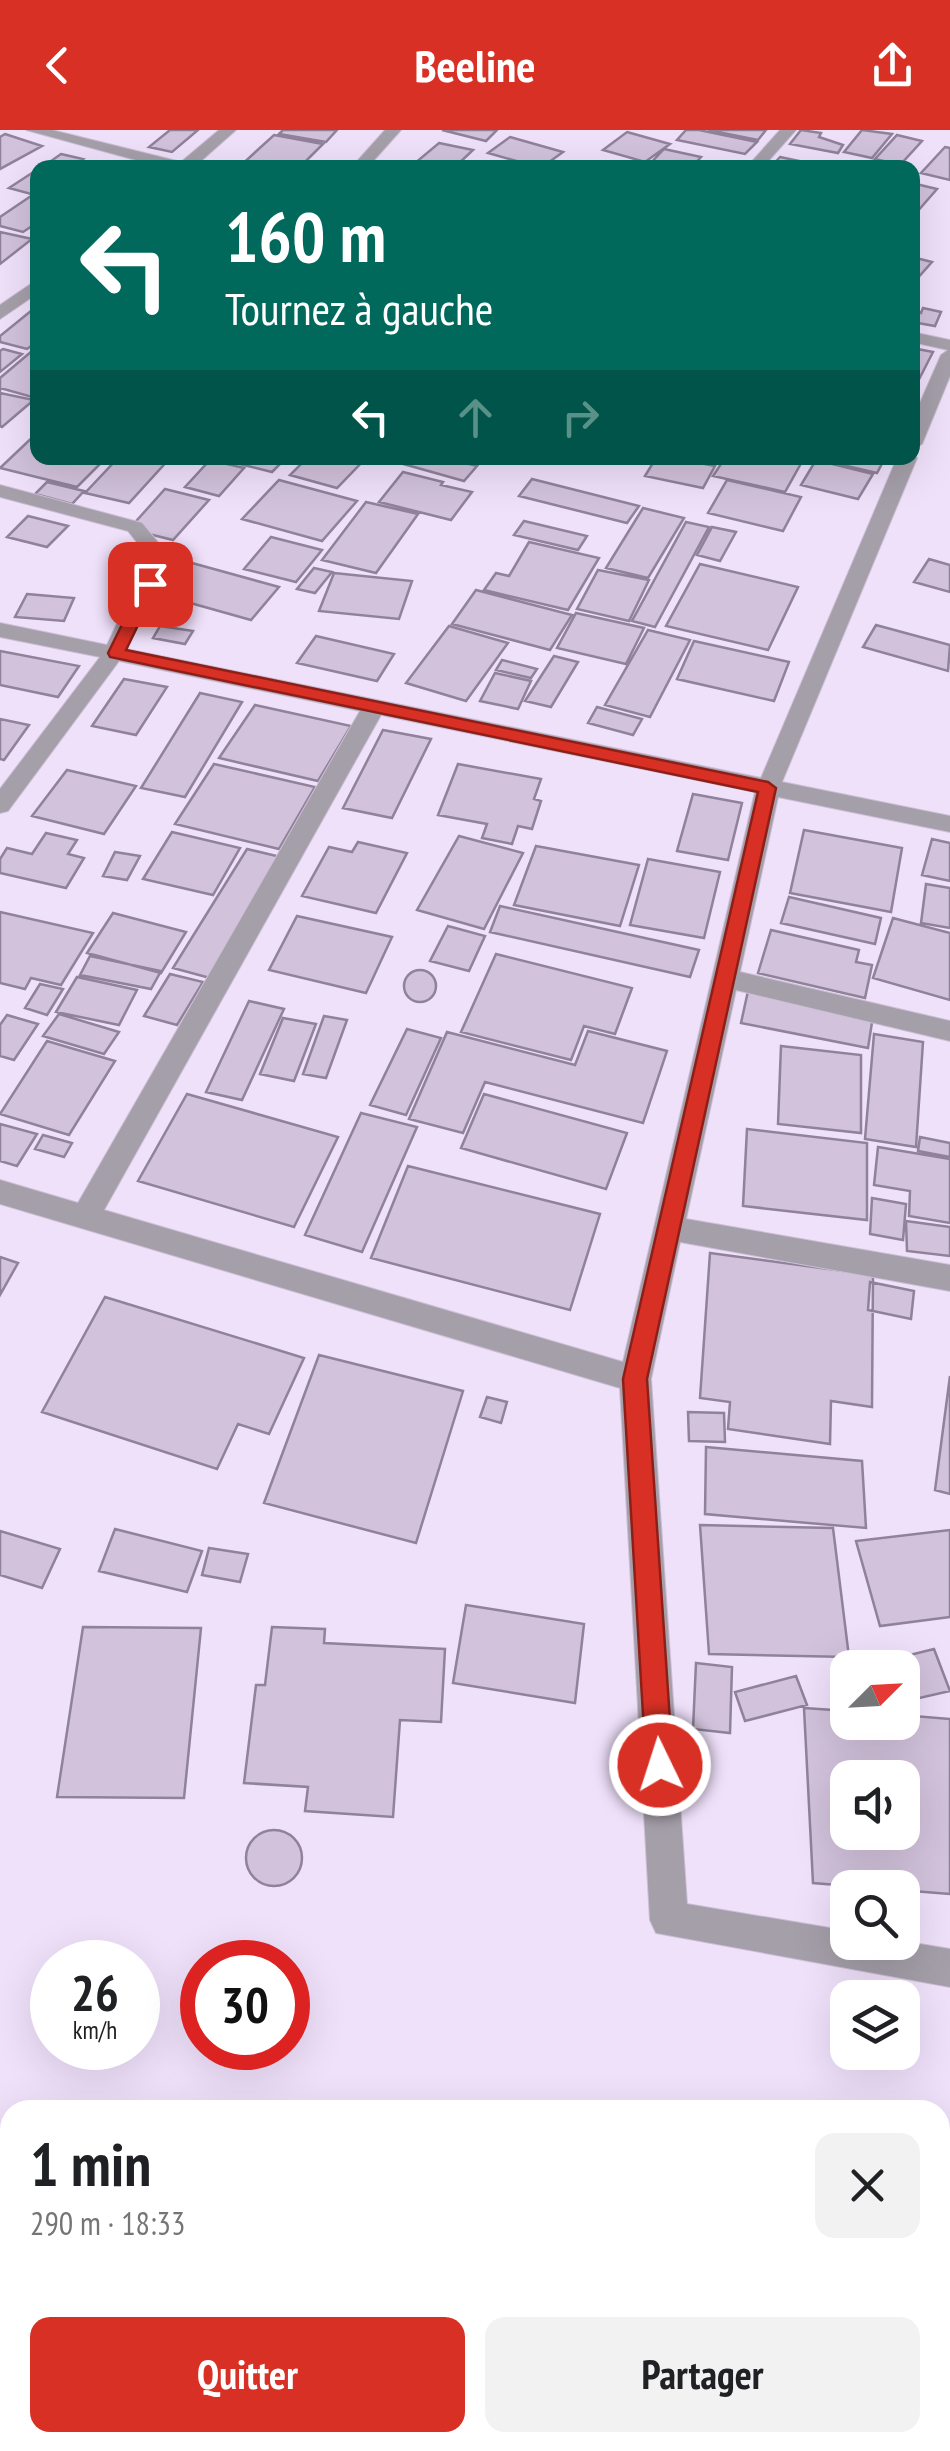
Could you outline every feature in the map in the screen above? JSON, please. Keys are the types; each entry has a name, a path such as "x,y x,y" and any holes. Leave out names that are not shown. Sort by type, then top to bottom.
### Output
{"street":[{"path":"34,130 156,160"},
{"path":"192,160 228,130"},
{"path":"366,160 394,130"},
{"path":"761,160 788,130"},
{"path":"0,314 30,294"},
{"path":"920,339 950,346"},
{"path":"920,425 950,355"},
{"path":"904,465 768,788 635,1379 669,1920 950,1968"},
{"path":"0,491 135,527 153,549 150,584 116,653 0,805"},
{"path":"0,630 950,824"},
{"path":"86,1215 375,704"},
{"path":"724,978 950,1031"},
{"path":"0,1192 635,1379"},
{"path":"668,1228 950,1278"}],"building":[{"path":"170,130 198,130 172,152 149,147"},
{"path":"283,130 337,130 326,142 279,134"},
{"path":"442,130 497,130 486,141"},
{"path":"686,130 757,142 745,154 677,140"},
{"path":"708,130 766,130 758,140"},
{"path":"801,130 821,133 819,137 843,145 838,153 790,144"},
{"path":"862,130 892,134 872,158 844,152"},
{"path":"627,132 670,144 648,160 603,150"},
{"path":"5,134 42,146 0,169 0,137"},
{"path":"274,135 323,144 307,160 247,160"},
{"path":"897,135 922,141 905,160 875,159"},
{"path":"510,137 563,152 552,160 513,160 488,153"},
{"path":"439,143 473,150 462,160 419,160"},
{"path":"945,147 950,148 950,180 921,173"},
{"path":"664,149 701,157 698,160 654,160"},
{"path":"61,154 83,159 82,160 52,160"},
{"path":"30,174 30,194 9,188"},
{"path":"920,185 937,189 920,209"},
{"path":"30,197 30,227 23,232 0,226 0,217"},
{"path":"0,232 30,239 30,241 0,264"},
{"path":"920,259 932,262 920,275"},
{"path":"923,308 941,312 935,326 920,323"},
{"path":"30,312 30,347 0,342 0,336"},
{"path":"920,350 933,352 920,377"},
{"path":"0,351 22,354 0,372"},
{"path":"30,353 30,399 0,393 0,378"},
{"path":"0,388 30,396 30,403 0,426"},
{"path":"30,440 30,465 99,465 77,487 0,468"},
{"path":"111,465 164,465 129,503 85,493"},
{"path":"205,465 244,468 219,496 185,487"},
{"path":"244,465 279,465 272,472"},
{"path":"300,465 359,465 337,488 290,475"},
{"path":"407,465 477,466 464,481"},
{"path":"652,465 715,466 703,488 645,476"},
{"path":"720,465 800,465 785,492 713,476"},
{"path":"813,465 836,465 873,474 858,499 801,485"},
{"path":"842,465 881,465 877,473"},
{"path":"403,472 472,492 451,520 379,502"},
{"path":"532,479 639,506 627,523 519,496"},
{"path":"279,480 357,501 322,541 242,519"},
{"path":"727,480 801,497 783,531 708,513"},
{"path":"47,482 84,491 72,504 35,494"},
{"path":"165,489 209,500 173,540 129,529"},
{"path":"366,502 418,514 376,573 322,560"},
{"path":"643,508 684,518 648,578 606,568"},
{"path":"28,516 68,526 47,547 7,537"},
{"path":"524,521 587,536 578,550 514,535"},
{"path":"686,522 709,527 655,627 632,621"},
{"path":"712,527 736,532 720,561 697,555"},
{"path":"271,537 322,550 296,582 244,569"},
{"path":"529,542 599,558 568,610 484,590 496,573 509,576"},
{"path":"929,559 950,565 950,592 914,582"},
{"path":"192,563 279,587 251,620 162,595"},
{"path":"700,564 798,587 768,650 666,626"},
{"path":"314,568 332,572 315,593 297,589"},
{"path":"598,570 649,580 629,621 577,609"},
{"path":"334,573 412,581 399,619 319,611"},
{"path":"476,590 572,615 550,650 452,624"},
{"path":"27,594 74,598 64,621 15,617"},
{"path":"576,613 644,628 626,664 557,648"},
{"path":"876,625 950,645 948,671 863,647"},
{"path":"160,626 193,631 185,644 153,638"},
{"path":"449,626 508,643 466,701 406,683"},
{"path":"648,630 690,640 650,717 605,705"},
{"path":"316,636 394,654 377,681 297,663"},
{"path":"694,641 789,662 774,701 677,679"},
{"path":"0,651 79,666 58,697 0,685"},
{"path":"554,656 578,662 551,707 525,701"},
{"path":"502,660 537,669 531,678 496,670"},
{"path":"495,673 531,681 518,709 480,701"},
{"path":"124,679 167,687 136,735 92,726"},
{"path":"200,693 242,702 185,797 141,788"},
{"path":"255,705 351,726 318,781 219,758"},
{"path":"597,707 642,719 633,735 588,723"},
{"path":"0,719 29,725 4,760 0,759"},
{"path":"383,730 431,739 392,818 343,808"},
{"path":"214,764 315,787 279,849 175,824"},
{"path":"458,764 541,779 534,799 541,801 532,829 518,826 512,844 482,838 487,824 438,815"},
{"path":"67,770 136,786 104,834 32,816"},
{"path":"693,794 742,803 728,860 677,851"},
{"path":"804,830 902,848 891,912 790,893"},
{"path":"172,832 240,848 213,895 143,879"},
{"path":"46,833 77,840 68,854 84,858 66,888 0,873 0,859 7,848 32,854"},
{"path":"459,836 523,853 484,929 417,910"},
{"path":"932,839 950,843 950,881 922,875"},
{"path":"358,842 407,853 376,913 302,896 329,847 352,852"},
{"path":"536,846 639,865 620,926 514,905"},
{"path":"247,849 281,857 210,978 173,968"},
{"path":"115,852 140,856 127,880 103,876"},
{"path":"648,859 720,872 704,938 630,925"},
{"path":"926,884 950,888 950,928 921,923"},
{"path":"789,897 881,918 875,944 781,923"},
{"path":"500,906 699,950 690,977 490,932"},
{"path":"0,912 93,933 61,985 31,978 25,989 0,983"},
{"path":"113,913 186,932 161,973 87,953"},
{"path":"297,916 392,937 366,993 269,970"},
{"path":"893,918 950,933 950,1000 873,978"},
{"path":"448,926 485,936 469,971 430,961"},
{"path":"771,930 859,950 856,962 872,965 865,998 758,973"},
{"path":"496,954 632,988 615,1034 584,1026 571,1060 461,1032"},
{"path":"90,956 161,971 151,989 80,975"},
{"path":"420,970 431,975 436,986 431,997 420,1002 409,997 404,986 409,975"},
{"path":"170,974 203,982 177,1025 144,1016"},
{"path":"77,977 137,990 119,1025 56,1012"},
{"path":"40,984 63,989 47,1015 25,1008"},
{"path":"748,991 873,1016 868,1048 741,1023"},
{"path":"249,1001 284,1009 242,1100 206,1092"},
{"path":"59,1014 119,1032 104,1054 43,1036"},
{"path":"7,1015 38,1024 14,1060 0,1056 0,1025"},
{"path":"324,1016 347,1020 326,1078 303,1074"},
{"path":"283,1018 316,1024 294,1081 260,1074"},
{"path":"407,1029 441,1038 406,1115 370,1105"},
{"path":"588,1031 667,1051 643,1123 485,1082 463,1133 409,1119 447,1032 575,1065"},
{"path":"874,1034 923,1042 916,1147 865,1139"},
{"path":"47,1041 115,1061 69,1135 0,1114"},
{"path":"781,1046 861,1055 861,1133 778,1124"},
{"path":"187,1094 338,1137 294,1227 138,1181"},
{"path":"484,1094 627,1133 606,1189 461,1148"},
{"path":"361,1113 417,1127 362,1252 305,1235"},
{"path":"0,1124 37,1134 17,1166 0,1161"},
{"path":"747,1129 867,1143 867,1220 743,1206"},
{"path":"43,1135 72,1143 64,1157 35,1149"},
{"path":"920,1137 950,1143 950,1157 918,1151"},
{"path":"878,1147 950,1159 950,1223 909,1216 910,1191 874,1185"},
{"path":"408,1166 600,1214 570,1310 371,1258"},
{"path":"872,1198 906,1204 903,1240 870,1234"},
{"path":"906,1221 950,1227 950,1256 907,1251"},
{"path":"710,1253 873,1275 872,1407 831,1401 830,1444 728,1429 730,1402 700,1398"},
{"path":"0,1257 18,1263 0,1295"},
{"path":"870,1282 914,1291 911,1319 868,1310"},
{"path":"105,1297 304,1358 269,1434 238,1424 217,1469 42,1412"},
{"path":"319,1355 463,1391 416,1543 264,1503"},
{"path":"950,1376 950,1494 935,1490"},
{"path":"487,1397 507,1402 501,1423 480,1417"},
{"path":"688,1412 724,1413 725,1442 689,1441"},
{"path":"706,1447 862,1461 866,1528 705,1514"},
{"path":"700,1525 833,1528 848,1650 830,1650 830,1657 709,1654"},
{"path":"115,1529 202,1551 187,1592 99,1571"},
{"path":"950,1530 950,1617 880,1626 856,1541"},
{"path":"0,1531 60,1549 42,1588 0,1575"},
{"path":"209,1548 248,1554 240,1582 202,1575"},
{"path":"466,1605 584,1624 575,1703 453,1683"},
{"path":"83,1627 201,1628 184,1798 57,1797"},
{"path":"272,1627 325,1629 324,1643 445,1649 441,1722 400,1720 393,1817 305,1811 308,1787 244,1783 256,1685 265,1685"},
{"path":"934,1649 950,1691 920,1698 920,1652"},
{"path":"696,1663 732,1667 730,1733 693,1729"},
{"path":"796,1676 807,1705 745,1721 735,1692"},
{"path":"804,1708 830,1710 830,1740 920,1740 920,1716 950,1719 950,1894 920,1892 920,1870 830,1870 830,1884 813,1883"},
{"path":"274,1830 294,1838 302,1858 294,1878 274,1886 254,1878 246,1858 254,1838"}],"route":[{"path":"150,584 116,653 768,788 635,1379 660,1765"}]}
